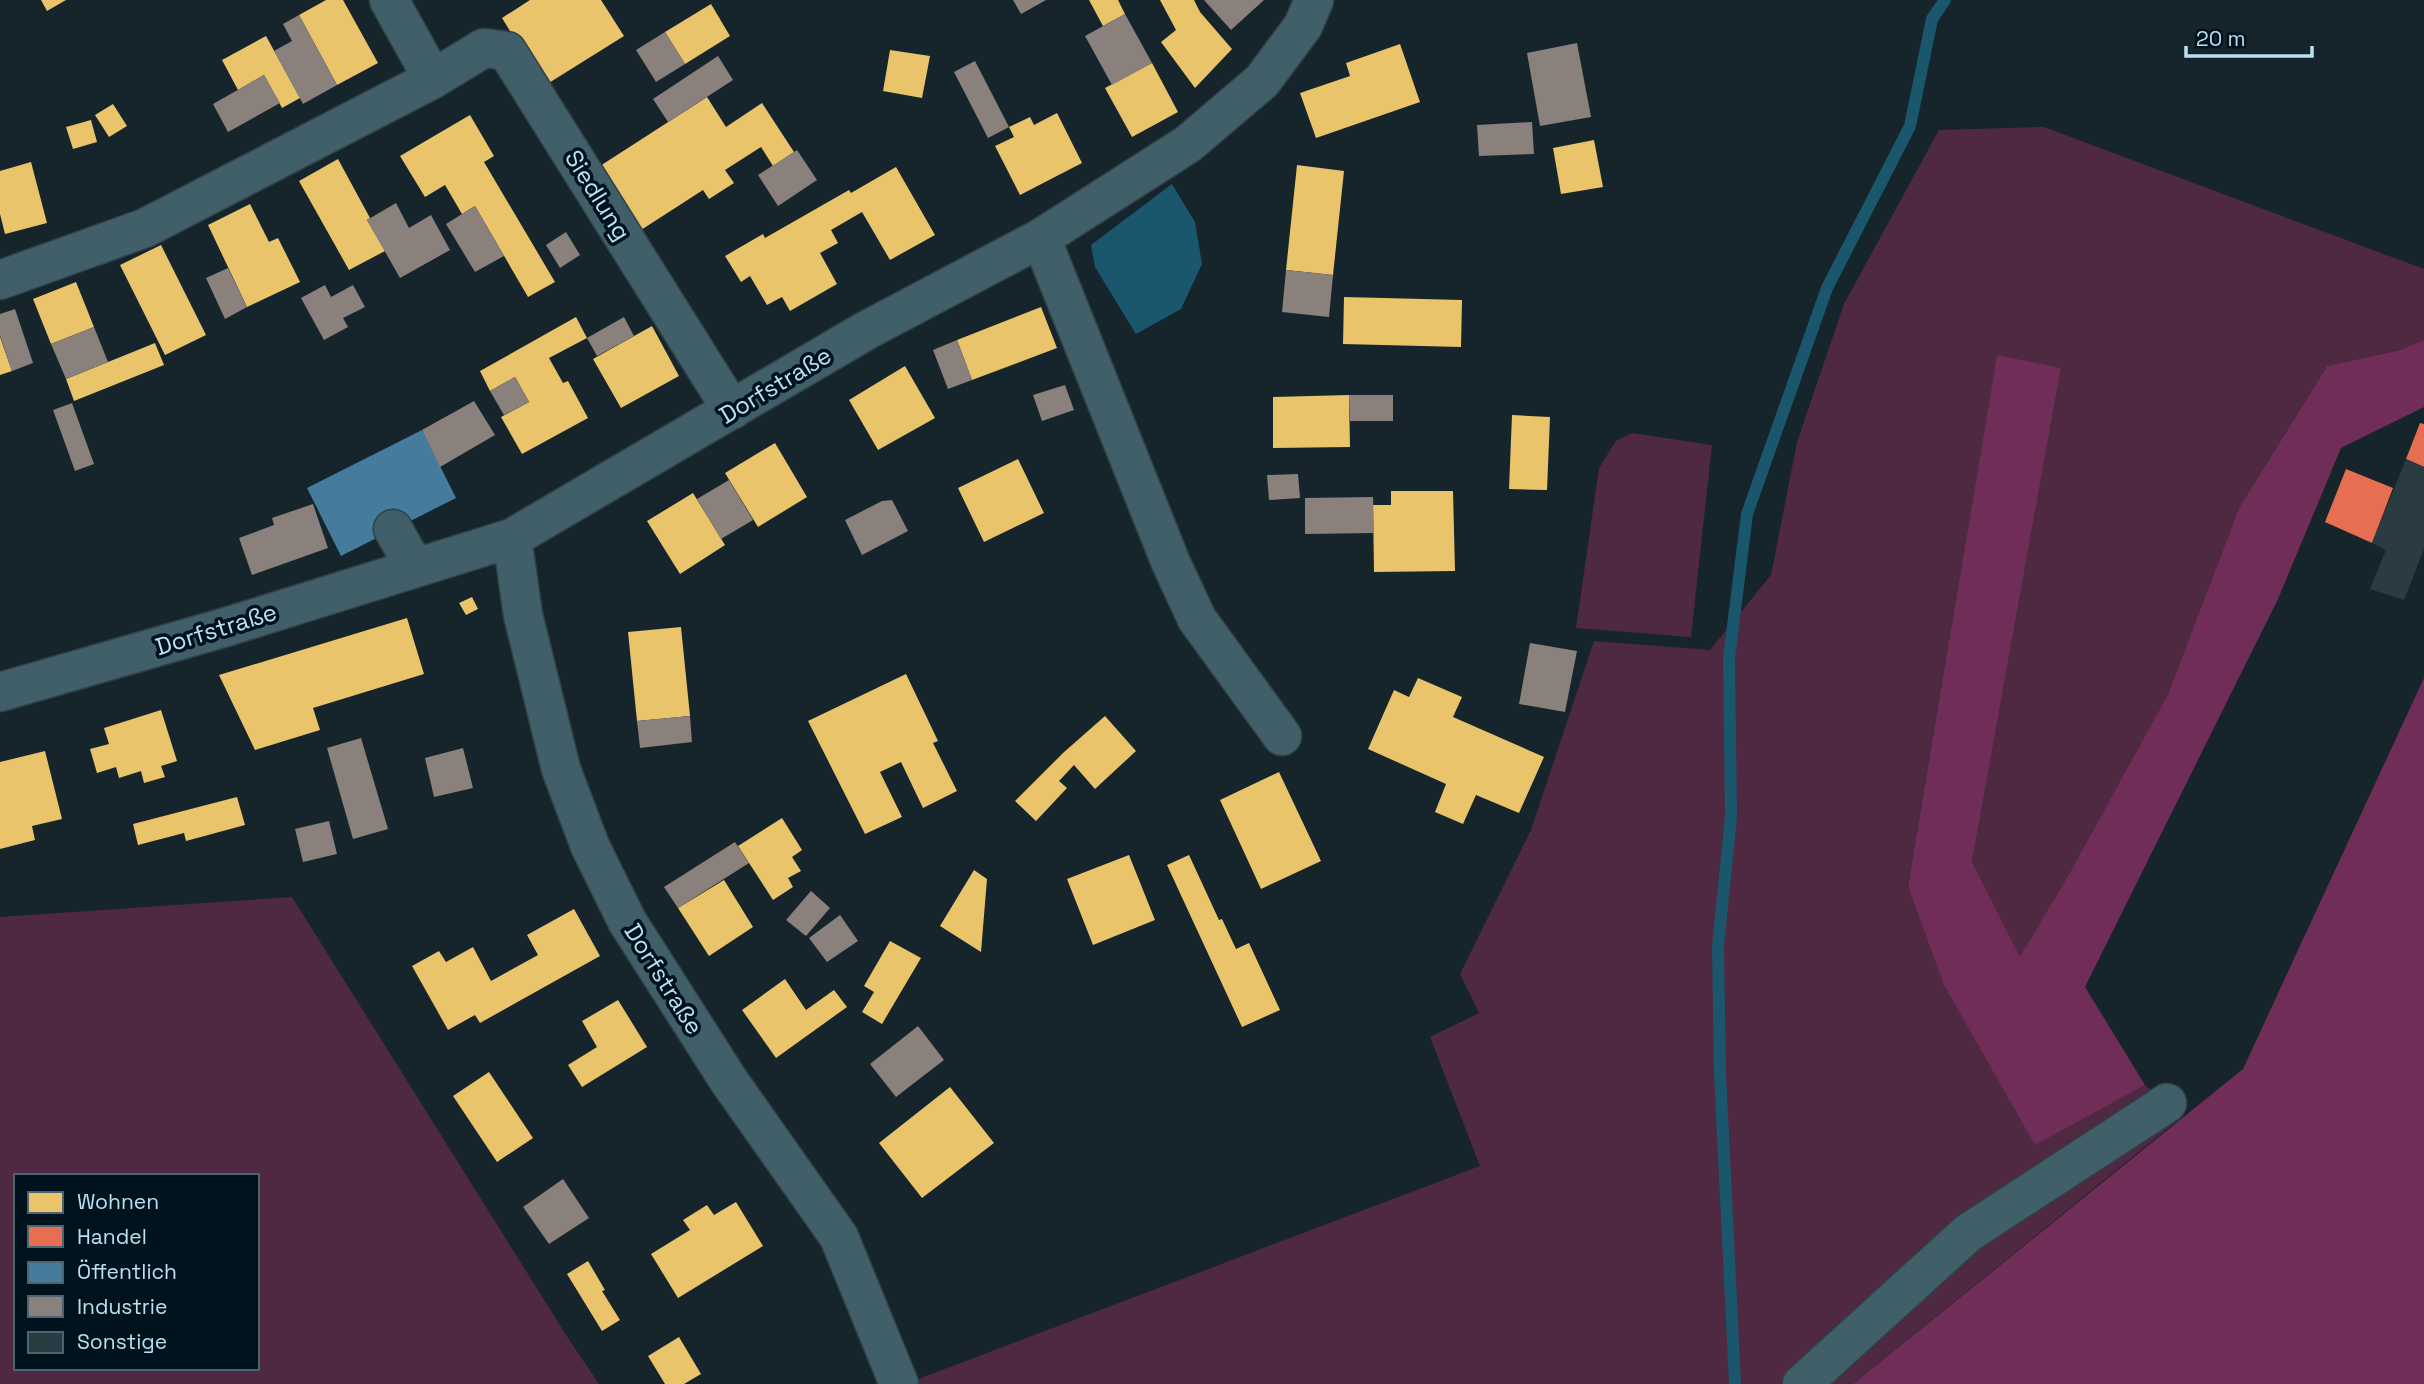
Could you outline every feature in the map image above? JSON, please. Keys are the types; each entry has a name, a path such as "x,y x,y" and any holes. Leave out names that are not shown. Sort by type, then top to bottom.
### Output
{"street":[{"path":"389,0 433,79"},
{"name":"Dorfstraße","path":"0,692 226,627 512,538 867,330 1041,238 1188,144 1262,81 1303,26 1314,0"},
{"name":"Siedlung","path":"0,280 145,228 433,79 484,48 507,51 732,410"},
{"path":"1041,238 1171,563 1197,620 1282,736"},
{"path":"393,529 415,568"},
{"name":"Dorfstraße","path":"512,538 523,615 561,769 590,846 627,921 729,1081 839,1237 899,1384"},
{"path":"1802,1384 1968,1233 2167,1103"}],"shaded area":[{"path":"2044,127 2424,269 2424,340 2400,350 2327,366 2239,508 2168,694 2020,958 1972,862 2061,368 1997,356 1908,886 2035,1144 2145,1085 2183,1116 1853,1384 905,1384 1480,1166 1430,1037 1479,1013 1460,974 1531,830 1594,641 1710,650 1771,575 1797,442 1844,304 1939,130"},
{"path":"2424,340 2424,407 2341,448 2278,599 2085,987 2145,1085 2035,1145 1944,985 1908,886 1997,355 2061,368 1972,862 2020,957 2168,694 2239,508 2327,366 2400,350"},
{"path":"1632,433 1712,445 1691,637 1576,628 1599,468 1616,441"},
{"path":"2424,678 2424,1384 1853,1384 2243,1069"},
{"path":"292,897 599,1384 0,1384 0,917"}],"water":[{"path":"1172,184 1195,222 1202,264 1181,309 1136,334 1095,267 1091,245"}],"building: Wohnen":[{"path":"41,0 66,0 47,11"},
{"path":"326,0 343,0 378,63 337,85 299,15"},
{"path":"530,0 601,0 624,36 544,86 502,18"},
{"path":"1089,0 1118,0 1125,14 1103,26"},
{"path":"1160,0 1194,0 1200,12 1232,49 1195,88 1161,42 1176,30"},
{"path":"711,4 730,36 685,64 665,32"},
{"path":"266,36 300,98 282,108 264,75 238,90 222,60"},
{"path":"1400,44 1420,102 1316,138 1300,93 1350,76 1346,63"},
{"path":"890,50 930,56 922,98 883,91"},
{"path":"1152,63 1178,112 1132,137 1105,88"},
{"path":"707,97 726,127 762,103 794,152 773,166 761,147 725,170 734,183 709,199 703,190 641,230 600,166"},
{"path":"113,104 127,126 109,137 95,115"},
{"path":"1057,113 1082,163 1020,195 995,146 1014,137 1009,127 1030,117 1034,125"},
{"path":"470,115 494,156 484,162 555,282 528,297 475,206 462,214 445,185 425,197 400,156"},
{"path":"91,120 97,142 73,149 66,127"},
{"path":"1594,140 1603,187 1561,194 1553,148"},
{"path":"338,159 385,251 349,270 299,181"},
{"path":"31,162 47,223 5,234 0,214 0,171"},
{"path":"1297,165 1344,171 1333,275 1286,270"},
{"path":"896,167 935,235 890,260 862,212 831,230 838,243 820,253 837,284 790,311 782,297 767,305 750,276 741,282 725,256 763,234 765,238 849,190 851,193"},
{"path":"250,204 269,242 278,238 300,282 247,307 208,225"},
{"path":"161,245 206,335 165,355 120,265"},
{"path":"76,282 94,327 51,344 33,299"},
{"path":"1344,297 1462,300 1461,347 1343,344"},
{"path":"1041,307 1057,348 972,380 957,340"},
{"path":"576,317 587,338 549,358 563,383 568,381 588,418 522,454 501,417 529,402 515,377 490,391 480,371"},
{"path":"652,326 679,376 621,408 593,359"},
{"path":"0,337 12,371 0,375"},
{"path":"155,343 164,365 74,401 66,379"},
{"path":"905,366 935,418 878,450 849,400"},
{"path":"1349,395 1350,447 1273,448 1273,397"},
{"path":"1512,415 1550,417 1547,490 1509,489"},
{"path":"775,443 807,497 758,527 725,473"},
{"path":"1018,459 1044,513 984,542 958,488"},
{"path":"1391,491 1453,491 1455,571 1374,572 1373,505 1391,505"},
{"path":"693,493 725,545 680,574 647,521"},
{"path":"472,597 478,609 466,615 459,603"},
{"path":"407,618 424,674 313,708 320,730 255,750 219,675"},
{"path":"681,627 690,716 637,721 628,632"},
{"path":"906,674 938,741 933,743 957,791 923,808 901,762 880,772 902,817 865,834 808,721"},
{"path":"1418,678 1462,697 1453,717 1544,757 1519,813 1476,795 1463,824 1435,812 1446,784 1368,749 1394,690 1409,697"},
{"path":"161,710 177,761 161,766 165,777 144,783 141,771 119,778 116,767 97,773 90,749 109,744 104,728"},
{"path":"1105,716 1136,751 1095,789 1074,765 1059,781 1067,788 1036,821 1015,801"},
{"path":"45,751 62,819 32,826 35,840 0,849 0,762"},
{"path":"1279,772 1321,861 1261,889 1220,800"},
{"path":"237,797 245,825 186,841 184,833 138,845 133,824"},
{"path":"782,818 802,850 792,857 801,871 788,878 793,887 773,900 738,846"},
{"path":"1129,855 1155,920 1093,945 1067,879"},
{"path":"1189,855 1219,920 1222,919 1236,949 1249,943 1280,1010 1242,1027 1167,865"},
{"path":"974,870 987,879 981,952 940,926"},
{"path":"724,880 753,927 709,956 678,908"},
{"path":"574,909 600,956 480,1023 475,1015 448,1030 412,966 439,951 446,962 473,947 491,981 538,955 527,935"},
{"path":"890,941 921,958 882,1024 862,1012 874,992 864,986"},
{"path":"785,979 806,1010 834,990 847,1007 776,1058 742,1010"},
{"path":"618,1000 647,1047 582,1087 568,1065 597,1047 582,1021"},
{"path":"489,1072 533,1138 497,1162 453,1096"},
{"path":"950,1087 994,1143 922,1198 879,1143"},
{"path":"736,1202 763,1246 678,1298 651,1254 690,1230 683,1220 707,1205 714,1215"},
{"path":"588,1261 620,1320 602,1331 567,1274"},
{"path":"679,1337 701,1374 684,1384 665,1384 648,1356"}],"building: Handel":[{"path":"2420,423 2424,424 2424,467 2406,459"},
{"path":"2346,469 2393,488 2372,543 2325,522"}],"building: Öffentlich":[{"path":"422,430 456,498 341,556 307,488"}],"building: Industrie":[{"path":"1013,0 1046,0 1021,14"},
{"path":"1204,0 1264,0 1231,30"},
{"path":"1125,14 1152,63 1112,85 1085,36"},
{"path":"299,15 337,85 303,104 274,51 292,41 283,24"},
{"path":"665,32 685,64 656,82 636,50"},
{"path":"1577,43 1591,117 1540,126 1527,53"},
{"path":"718,56 733,80 668,122 653,99"},
{"path":"975,61 1009,127 988,138 954,72"},
{"path":"264,75 280,103 228,132 213,104"},
{"path":"1532,122 1534,154 1479,156 1477,125"},
{"path":"797,150 817,180 778,206 758,175"},
{"path":"396,203 409,228 431,215 450,250 400,278 367,220"},
{"path":"475,206 504,256 475,272 446,224"},
{"path":"566,232 580,255 560,268 546,245"},
{"path":"228,268 247,307 225,319 206,278"},
{"path":"1286,270 1333,275 1329,317 1282,312"},
{"path":"325,285 331,297 353,285 365,307 343,318 348,327 324,340 301,298"},
{"path":"15,309 33,363 12,371 0,336 0,314"},
{"path":"624,317 634,336 597,356 587,338"},
{"path":"94,327 108,362 66,379 51,344"},
{"path":"957,340 972,380 948,389 933,350"},
{"path":"515,377 529,402 504,415 490,391"},
{"path":"1065,385 1074,410 1042,421 1033,395"},
{"path":"1349,395 1393,395 1393,421 1350,421"},
{"path":"474,401 495,435 440,467 422,430"},
{"path":"72,403 94,464 75,471 53,410"},
{"path":"1298,474 1300,498 1269,500 1267,475"},
{"path":"729,480 753,520 721,539 697,499"},
{"path":"1373,497 1374,533 1305,534 1305,498"},
{"path":"892,500 908,531 862,555 845,520 882,501"},
{"path":"313,504 328,548 252,575 239,538 274,525 272,518"},
{"path":"1530,643 1577,651 1565,712 1519,704"},
{"path":"690,716 692,742 640,748 637,721"},
{"path":"361,738 388,829 353,839 327,748"},
{"path":"463,748 473,788 434,797 425,758"},
{"path":"329,821 337,854 303,862 295,829"},
{"path":"735,842 749,863 678,908 664,887"},
{"path":"811,891 830,908 806,936 786,920"},
{"path":"840,915 858,941 827,962 809,938"},
{"path":"918,1026 944,1060 896,1097 870,1064"},
{"path":"563,1179 589,1218 549,1244 523,1207"}],"building: Sonstige":[{"path":"2406,459 2424,467 2424,549 2404,600 2370,589 2386,550 2372,543"}],"waterway":[{"path":"1735,1384 1720,1073 1718,946 1731,817 1729,658 1747,514 1827,288 1910,126 1932,19 1945,0"}]}
